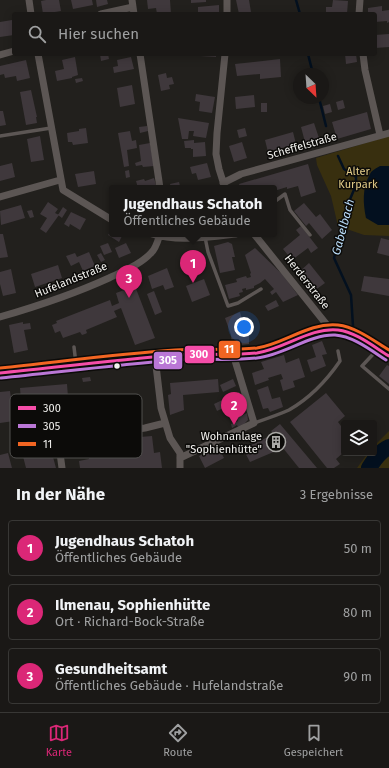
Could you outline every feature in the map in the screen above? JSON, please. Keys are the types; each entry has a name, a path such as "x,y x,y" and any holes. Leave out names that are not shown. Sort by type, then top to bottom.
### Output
{"street":[{"path":"29,0 31,12"},
{"path":"227,0 227,12"},
{"path":"359,12 360,0"},
{"path":"110,12 133,7"},
{"path":"0,55 12,52"},
{"path":"38,56 63,190 109,218"},
{"path":"140,56 160,185"},
{"path":"224,185 216,154 225,56"},
{"path":"363,56 380,135"},
{"name":"Scheffelstraße","path":"225,185 241,174 389,133"},
{"path":"0,197 60,180"},
{"name":"Hufelandstraße","path":"0,317 48,303 80,291 122,272 140,262 152,252 159,237"},
{"name":"Herderstraße","path":"256,237 327,325 329,330"},
{"path":"0,372 76,366 191,353 251,353 270,350 319,332 329,330 339,330 349,333 389,356"},
{"path":"180,458 254,423 233,354"},
{"path":"155,357 161,408 170,438 180,452 180,468"},
{"path":"142,428 165,423"},
{"path":"61,458 62,468"}],"lane":[{"path":"0,136 51,128"},
{"path":"277,200 285,194 290,210 310,235"},
{"path":"205,237 208,252 228,306 261,289"},
{"path":"74,347 76,366"},
{"path":"377,349 362,366 389,388"},
{"path":"254,423 288,410 321,385 340,361 338,351"}],"green space":[{"name":"Alter Kurpark","path":"389,136 389,236 364,235 338,226 331,196 317,165 316,158"},
{"path":"389,431 389,468 357,468 366,456 377,456 377,443"}],"water":[{"path":"380,166 389,166 389,225 378,225 366,218 365,212 364,196 367,179 373,170"}],"building":[{"path":"59,0 61,11 43,12 41,1"},
{"path":"71,0 92,0 93,5 73,9"},
{"path":"96,0 107,0 108,4 97,7"},
{"path":"147,0 170,0 171,12 157,12 156,8 148,9"},
{"path":"191,0 206,0 206,2 191,3"},
{"path":"236,0 249,0 251,12 239,12"},
{"path":"333,0 348,1 347,12 326,12 326,7 332,7"},
{"path":"219,5 219,12 198,12 198,7"},
{"path":"382,6 382,11 389,10 389,22 377,22 377,12 368,12 368,8"},
{"path":"12,20 12,35 0,37 0,22"},
{"path":"389,34 389,47 377,48 377,35"},
{"path":"100,56 108,56 109,59 101,61"},
{"path":"345,56 356,56 357,62 346,64"},
{"path":"75,57 78,75 72,78 57,81 55,71 64,69 62,60"},
{"path":"131,57 134,69 114,73 113,67 118,66 117,60"},
{"path":"280,59 281,77 260,79 260,74 237,76 235,64"},
{"path":"26,60 30,78 17,81 16,76 5,78 4,74 0,75 0,66"},
{"path":"166,73 167,78 172,77 174,84 169,85 170,89 161,91 158,75"},
{"path":"82,78 83,81 76,83 75,79"},
{"path":"132,85 135,104 120,107 117,88"},
{"path":"31,90 37,123 26,125 20,92"},
{"path":"196,94 215,97 212,113 199,111 200,102 195,101"},
{"path":"254,95 255,107 236,109 235,97"},
{"path":"343,100 345,108 338,110 336,102"},
{"path":"261,103 267,103 267,112 261,112"},
{"path":"330,104 332,112 325,114 323,106"},
{"path":"0,111 3,111 6,125 0,126"},
{"path":"367,112 371,129 337,139 332,122"},
{"path":"178,118 209,123 206,138 193,136 194,131 189,131 188,139 182,139"},
{"path":"314,123 319,138 305,142 301,127"},
{"path":"147,126 148,131 140,133 139,127"},
{"path":"86,128 88,143 73,145 72,142 68,142 67,133"},
{"path":"245,128 247,136 239,138 237,130"},
{"path":"130,131 132,141 136,140 137,148 127,150 129,166 124,167 118,133"},
{"path":"293,132 296,144 268,152 265,140"},
{"path":"40,136 44,160 31,162 27,139"},
{"path":"194,140 194,143 205,142 206,156 193,157 193,149 185,148 184,141"},
{"path":"242,142 247,158 234,162 229,146"},
{"path":"150,143 154,166 136,166 135,163 141,161 139,145"},
{"path":"12,163 15,177 0,181 0,166"},
{"path":"207,163 211,177 198,180 196,173 192,174 190,167"},
{"path":"308,164 316,192 301,197 298,186 277,190 277,185 239,184"},
{"path":"129,170 130,177 126,178 125,171"},
{"path":"94,171 96,184 78,187 75,174"},
{"path":"154,178 156,185 137,185 136,181 144,179 145,181"},
{"path":"179,182 180,185 170,185"},
{"path":"48,202 58,209 55,213 59,215 46,233 40,229 47,218 40,214"},
{"path":"304,203 316,217 320,214 332,230 322,239 309,223 306,226 294,211"},
{"path":"21,205 25,218 1,225 0,211"},
{"path":"63,207 67,210 62,218 58,215"},
{"path":"32,210 34,217 30,218 27,211"},
{"path":"71,212 86,219 80,230 70,224 69,227 64,224"},
{"path":"301,226 318,248 311,253 308,248 292,260 283,249 300,235 296,230"},
{"path":"0,234 3,234 8,257 0,258"},
{"path":"111,237 122,237 119,242"},
{"path":"381,238 389,240 389,256 377,253"},
{"path":"228,242 232,244 235,257 232,257 235,270 220,273 214,246"},
{"path":"108,243 112,252 104,255 100,246"},
{"path":"126,243 131,253 119,258 115,248"},
{"path":"255,248 282,274 298,295 283,302 276,292 272,295 270,292 274,289 265,279 254,286 254,288 246,290 246,288 242,289 243,292 239,293 240,296 229,299 225,285 237,282 236,279 246,276 247,278 251,277 245,255"},
{"path":"89,252 95,266 83,271 79,262 71,266 66,256 75,253 77,257"},
{"path":"101,253 105,260 101,262 97,255"},
{"path":"309,263 325,283 314,291 299,272"},
{"path":"58,265 62,278 35,287 31,274"},
{"path":"167,268 174,287 165,290 163,285 152,289 148,276"},
{"path":"11,269 16,293 3,296 0,284 0,272"},
{"path":"364,276 389,279 389,296 361,291"},
{"path":"204,279 210,295 192,302 186,286"},
{"path":"135,286 155,338 135,345 121,308 114,311 117,317 86,330 87,333 85,334 82,335 80,332 63,338 60,331 55,333 52,325 57,323 56,321 110,300 112,306 119,303 116,293"},
{"path":"154,291 162,312 155,315 147,294"},
{"path":"276,300 279,306 268,311 265,306"},
{"path":"240,312 246,333 249,333 249,344 232,346 231,335 225,318"},
{"path":"23,322 23,324 30,323 31,329 24,330 28,350 14,353 9,325"},
{"path":"322,341 327,354 322,355 326,366 311,372 307,360 316,357 312,345"},
{"path":"284,355 286,363 299,358 305,377 293,381 295,387 283,391 280,380 283,379 281,374 268,378 269,380 255,385 252,373 264,369 261,362"},
{"path":"387,365 389,366 389,384 379,376"},
{"path":"90,377 91,381 83,382 82,378"},
{"path":"218,379 219,392 183,395 184,410 170,415 168,395 171,394 170,383"},
{"path":"233,379 236,386 223,392 220,385"},
{"path":"67,384 68,394 20,394 20,388"},
{"path":"268,386 272,399 280,397 283,407 270,412 268,408 263,409 257,390"},
{"path":"10,391 10,422 0,423 0,392"},
{"path":"239,392 242,399 217,411 214,404"},
{"path":"326,393 345,416 338,422 341,426 341,455 336,459 340,464 334,468 327,468 290,422"},
{"path":"247,413 248,420 243,426 238,427 237,425 232,428 231,424 238,421 237,418"},
{"name":"Wohnanlage \"Sophienhütte\"","path":"280,424 317,468 299,468 283,448 250,462 243,449 274,434 271,431"},
{"path":"152,436 154,453 160,452 162,468 80,468 79,461 89,459 142,458 142,437"},
{"path":"218,446 224,458 205,468 199,456"},
{"path":"8,453 12,468 0,468 0,455"},
{"path":"23,458 53,458 56,468 26,468"}],"waterway":[{"name":"Gabelbach","path":"296,0 299,12"},
{"name":"Gabelbach","path":"308,56 312,68"},
{"name":"Gabelbach","path":"320,104 326,126"},
{"name":"Gabelbach","path":"338,156 344,169 356,177 356,185 348,204 334,258 351,295 353,326"},
{"path":"369,468 380,453 389,447"}],"transit line":[{"name":"11","path":"0,368 185,349 257,348 267,346 307,330 327,325 338,325 351,328 389,350"},
{"name":"300","path":"0,373 175,355 257,353 267,351 308,335 328,330 345,331 365,340 389,356"},
{"name":"305","path":"1,378 175,360 257,358 277,353 316,338 335,335 349,338 386,360"}],"place":[{"name":"Jugendhaus Schatoh","path":"193,283"},
{"name":"Gesundheitsamt","path":"129,298"},
{"name":"Ilmenau, Sophienhütte","path":"234,425"},
{"name":"Wohnanlage \"Sophienhütte\"","path":"276,442"}]}
